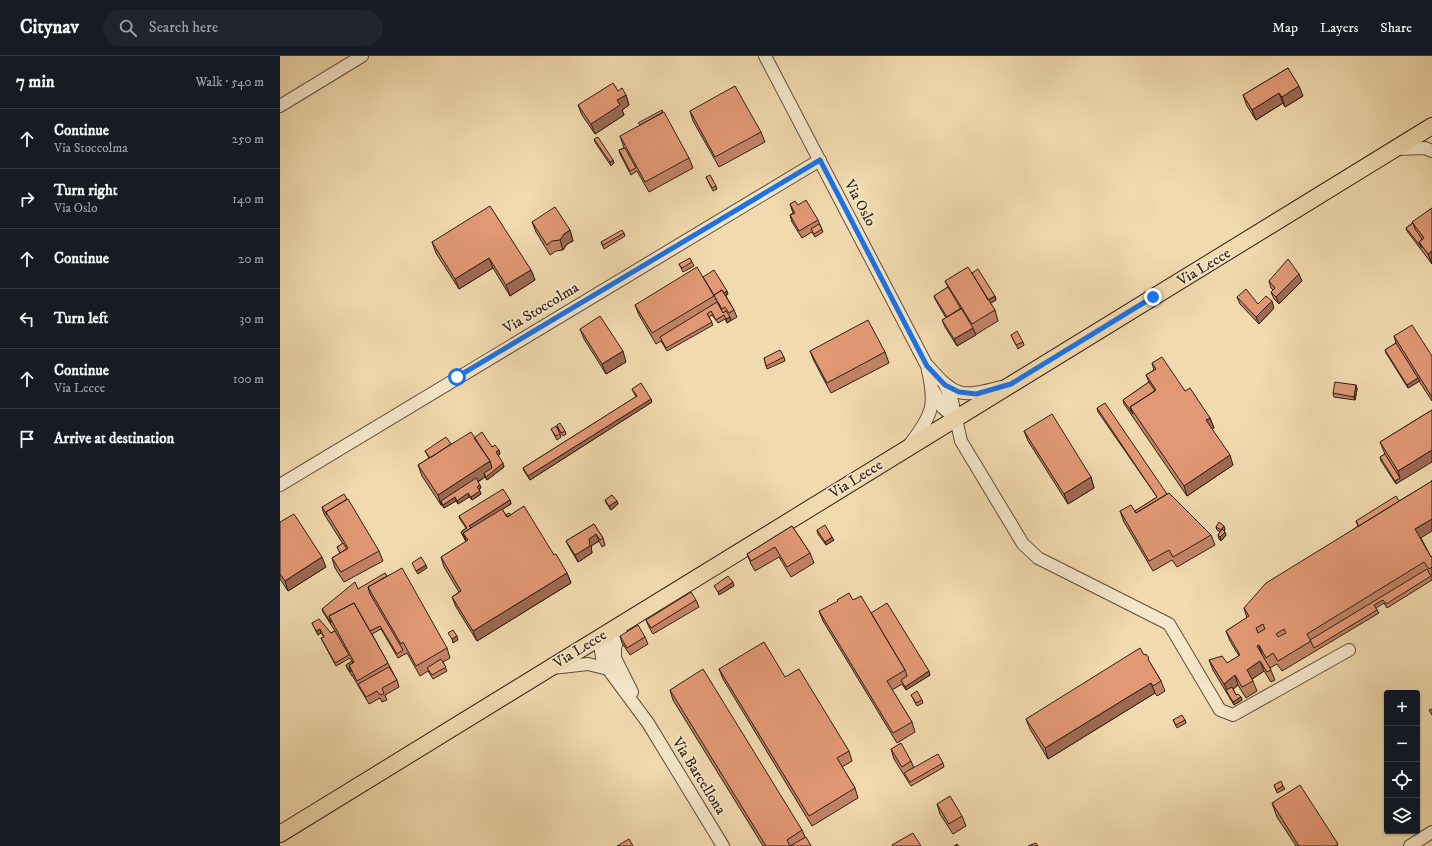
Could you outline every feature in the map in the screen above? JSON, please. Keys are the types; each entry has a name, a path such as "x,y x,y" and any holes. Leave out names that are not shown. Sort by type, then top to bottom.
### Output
{"main road":[{"name":"Via Lecce","path":"280,834 954,418 1432,126"}],"street":[{"path":"280,106 362,56"},
{"name":"Via Oslo","path":"765,56 927,366"},
{"path":"1395,149 1425,148 1432,151"},
{"name":"Via Stoccolma","path":"280,485 820,160"},
{"path":"927,366 945,385 952,401 954,418 961,442 1023,544 1038,558 1168,624 1220,710 1233,715 1348,650"},
{"path":"927,366 933,390 943,408 954,418"},
{"path":"945,385 959,392 976,394 1011,384"},
{"path":"908,447 924,426 932,411 933,390"},
{"path":"616,659 615,648 623,622"},
{"name":"Via Barcellona","path":"599,637 608,646 616,659 648,723 723,846"},
{"name":"Via Barcellona","path":"599,637 602,658 608,670 648,723"},
{"path":"550,668 588,664 608,670"},
{"path":"280,827 296,825"},
{"path":"1410,846 1432,832"}],"building":[{"path":"1288,68 1299,86 1282,97 1279,93 1252,110 1243,95"},
{"path":"613,83 618,91 622,88 626,95 617,100 620,105 591,124 578,105"},
{"path":"735,86 761,132 715,157 690,111"},
{"path":"662,110 663,112 640,125 638,123"},
{"path":"664,112 689,158 645,182 620,136"},
{"path":"598,137 613,160 610,162 594,139"},
{"path":"625,148 636,168 630,171 619,150"},
{"path":"710,175 716,186 712,188 706,177"},
{"path":"806,200 818,220 799,231 790,215 795,213 790,204 795,201 798,205"},
{"path":"490,206 531,270 506,285 489,258 455,279 432,242"},
{"path":"555,207 570,230 564,234 560,240 552,241 547,245 532,222"},
{"path":"1432,208 1432,251 1428,254 1419,242 1424,238 1412,222"},
{"path":"1413,223 1422,239 1419,242 1422,248 1406,228"},
{"path":"819,224 822,229 814,234 811,229"},
{"path":"622,230 624,233 603,245 601,242"},
{"path":"690,258 692,262 682,268 679,264"},
{"path":"1288,259 1299,274 1276,297 1271,292 1275,288 1269,281"},
{"path":"697,267 714,296 652,333 635,305"},
{"path":"968,267 995,310 972,324 945,281"},
{"path":"978,269 995,296 988,300 972,273"},
{"path":"714,270 727,291 724,293 722,290 714,295 703,277"},
{"path":"948,287 961,309 947,317 934,296"},
{"path":"1246,289 1258,304 1266,296 1272,301 1256,317 1237,297"},
{"path":"722,290 734,310 729,313 725,307 722,309 714,295"},
{"path":"717,302 723,313 726,311 730,317 726,319 724,315 716,320 711,311 707,314 712,322 666,348 660,337"},
{"path":"961,308 973,328 954,339 942,320"},
{"path":"600,316 623,351 602,364 580,329"},
{"path":"868,320 885,352 827,383 810,351"},
{"path":"1412,325 1432,356 1432,397 1394,336"},
{"path":"1017,331 1023,342 1016,345 1011,335"},
{"path":"1396,343 1418,378 1407,385 1385,350"},
{"path":"780,350 784,357 766,366 764,358"},
{"path":"1162,357 1185,391 1190,388 1210,418 1206,420 1230,455 1184,486 1130,407 1156,390 1146,375 1156,369 1152,363"},
{"path":"1149,382 1155,391 1130,407 1133,414 1123,400"},
{"path":"1335,382 1356,385 1354,397 1333,393"},
{"path":"641,383 651,399 528,476 523,468 637,396 632,389"},
{"path":"1105,403 1167,494 1136,513 1135,511 1157,497 1097,408"},
{"path":"1432,410 1432,450 1398,471 1380,442"},
{"path":"1052,414 1091,477 1064,494 1024,431"},
{"path":"560,423 565,431 561,433 557,425"},
{"path":"556,426 560,434 556,436 551,429"},
{"path":"471,432 490,461 438,495 418,465"},
{"path":"482,432 492,447 495,445 499,450 496,452 503,463 486,477 484,473 492,468 490,461 474,438"},
{"path":"446,437 451,444 430,458 425,451"},
{"path":"1385,454 1400,478 1395,481 1380,457"},
{"path":"476,478 480,485 477,487 480,491 471,497 468,493 457,501 455,497 443,505 441,501"},
{"path":"1432,481 1432,519 1415,529 1431,557 1432,556 1432,567 1429,569 1424,562 1307,634 1311,641 1278,661 1273,653 1266,658 1259,645 1257,646 1271,670 1267,672 1260,661 1247,670 1253,681 1242,687 1235,675 1224,684 1209,660 1222,656 1227,663 1240,655 1226,631 1249,616 1244,608 1266,583","holes":["1263,624 1265,629 1258,633 1256,628","1284,629 1286,633 1278,637 1276,634"]},
{"path":"503,489 510,500 469,526 471,528 463,533 466,540 461,532 467,528 459,516"},
{"path":"1169,493 1211,535 1173,557 1169,550 1149,561 1120,511 1131,505 1136,513"},
{"path":"344,494 347,499 326,512 327,515 322,507"},
{"path":"612,495 617,501 609,506 605,500"},
{"path":"1396,496 1399,501 1359,526 1356,521"},
{"path":"348,499 379,551 341,572 332,558 348,548 326,512"},
{"path":"524,506 554,555 556,554 567,573 473,631 452,597 461,591 441,557 468,540 463,533 502,509 507,517"},
{"path":"294,514 322,557 285,581 280,574 280,522"},
{"path":"1219,522 1224,526 1221,530 1216,527"},
{"path":"594,524 603,538 600,540 596,534 589,539 590,546 575,555 566,541"},
{"path":"825,525 832,537 825,542 817,530"},
{"path":"792,526 810,553 787,567 775,547 751,561 747,554"},
{"path":"1222,529 1225,532 1220,537 1218,535"},
{"path":"343,543 347,549 340,553 337,547"},
{"path":"421,557 426,565 416,571 412,563"},
{"path":"402,568 447,648 416,666 403,642 401,644 368,587"},
{"path":"1427,569 1431,576 1386,604 1383,600 1374,605 1377,610 1314,648 1310,640"},
{"path":"385,573 387,576 368,587 370,594 403,650 397,654 380,626 370,631 354,603 329,616 331,623 322,609 355,582 358,589"},
{"path":"728,576 733,582 718,592 714,586"},
{"path":"691,592 696,600 651,628 646,620"},
{"path":"849,593 853,600 861,596 905,670 887,681 912,722 893,733 819,611 838,601 837,600"},
{"path":"354,603 388,663 357,681 349,665 354,662 329,616"},
{"path":"887,603 929,671 905,687 901,680 907,676 905,670 871,613"},
{"path":"319,619 331,633 335,631 349,655 335,663 321,638 324,637 320,629 316,631 312,623"},
{"path":"638,625 645,637 627,648 620,636"},
{"path":"453,630 457,636 452,639 448,633"},
{"path":"764,642 785,677 799,669 849,751 837,758 855,788 809,816 719,669"},
{"path":"1140,648 1144,655 1146,654 1149,658 1148,659 1161,681 1153,686 1151,683 1045,748 1026,719"},
{"path":"441,659 446,667 432,675 427,668"},
{"path":"352,661 353,663 349,665 351,672 346,665"},
{"path":"389,667 397,680 382,688 384,694 380,695 377,691 366,697 358,684"},
{"path":"703,669 802,830 787,840 790,846 766,846 670,690"},
{"path":"1232,687 1236,695 1238,694 1241,697 1233,702 1226,690"},
{"path":"917,691 922,700 916,703 911,695"},
{"path":"1182,715 1185,720 1176,725 1173,720"},
{"path":"901,743 911,761 902,767 891,749"},
{"path":"938,754 943,763 910,782 904,773"},
{"path":"1281,781 1283,786 1276,790 1274,785"},
{"path":"1300,785 1338,844 1335,846 1299,846 1272,803"},
{"path":"950,796 962,816 949,824 937,804"},
{"path":"913,833 921,846 892,845"},
{"path":"806,837 811,846 790,846"},
{"path":"629,839 633,846 617,846"},
{"path":"1036,843 1038,846 1028,846"}],"route":[{"path":"457,377 820,160 927,366 945,385 959,392 976,394 1011,384 1153,297"}]}
